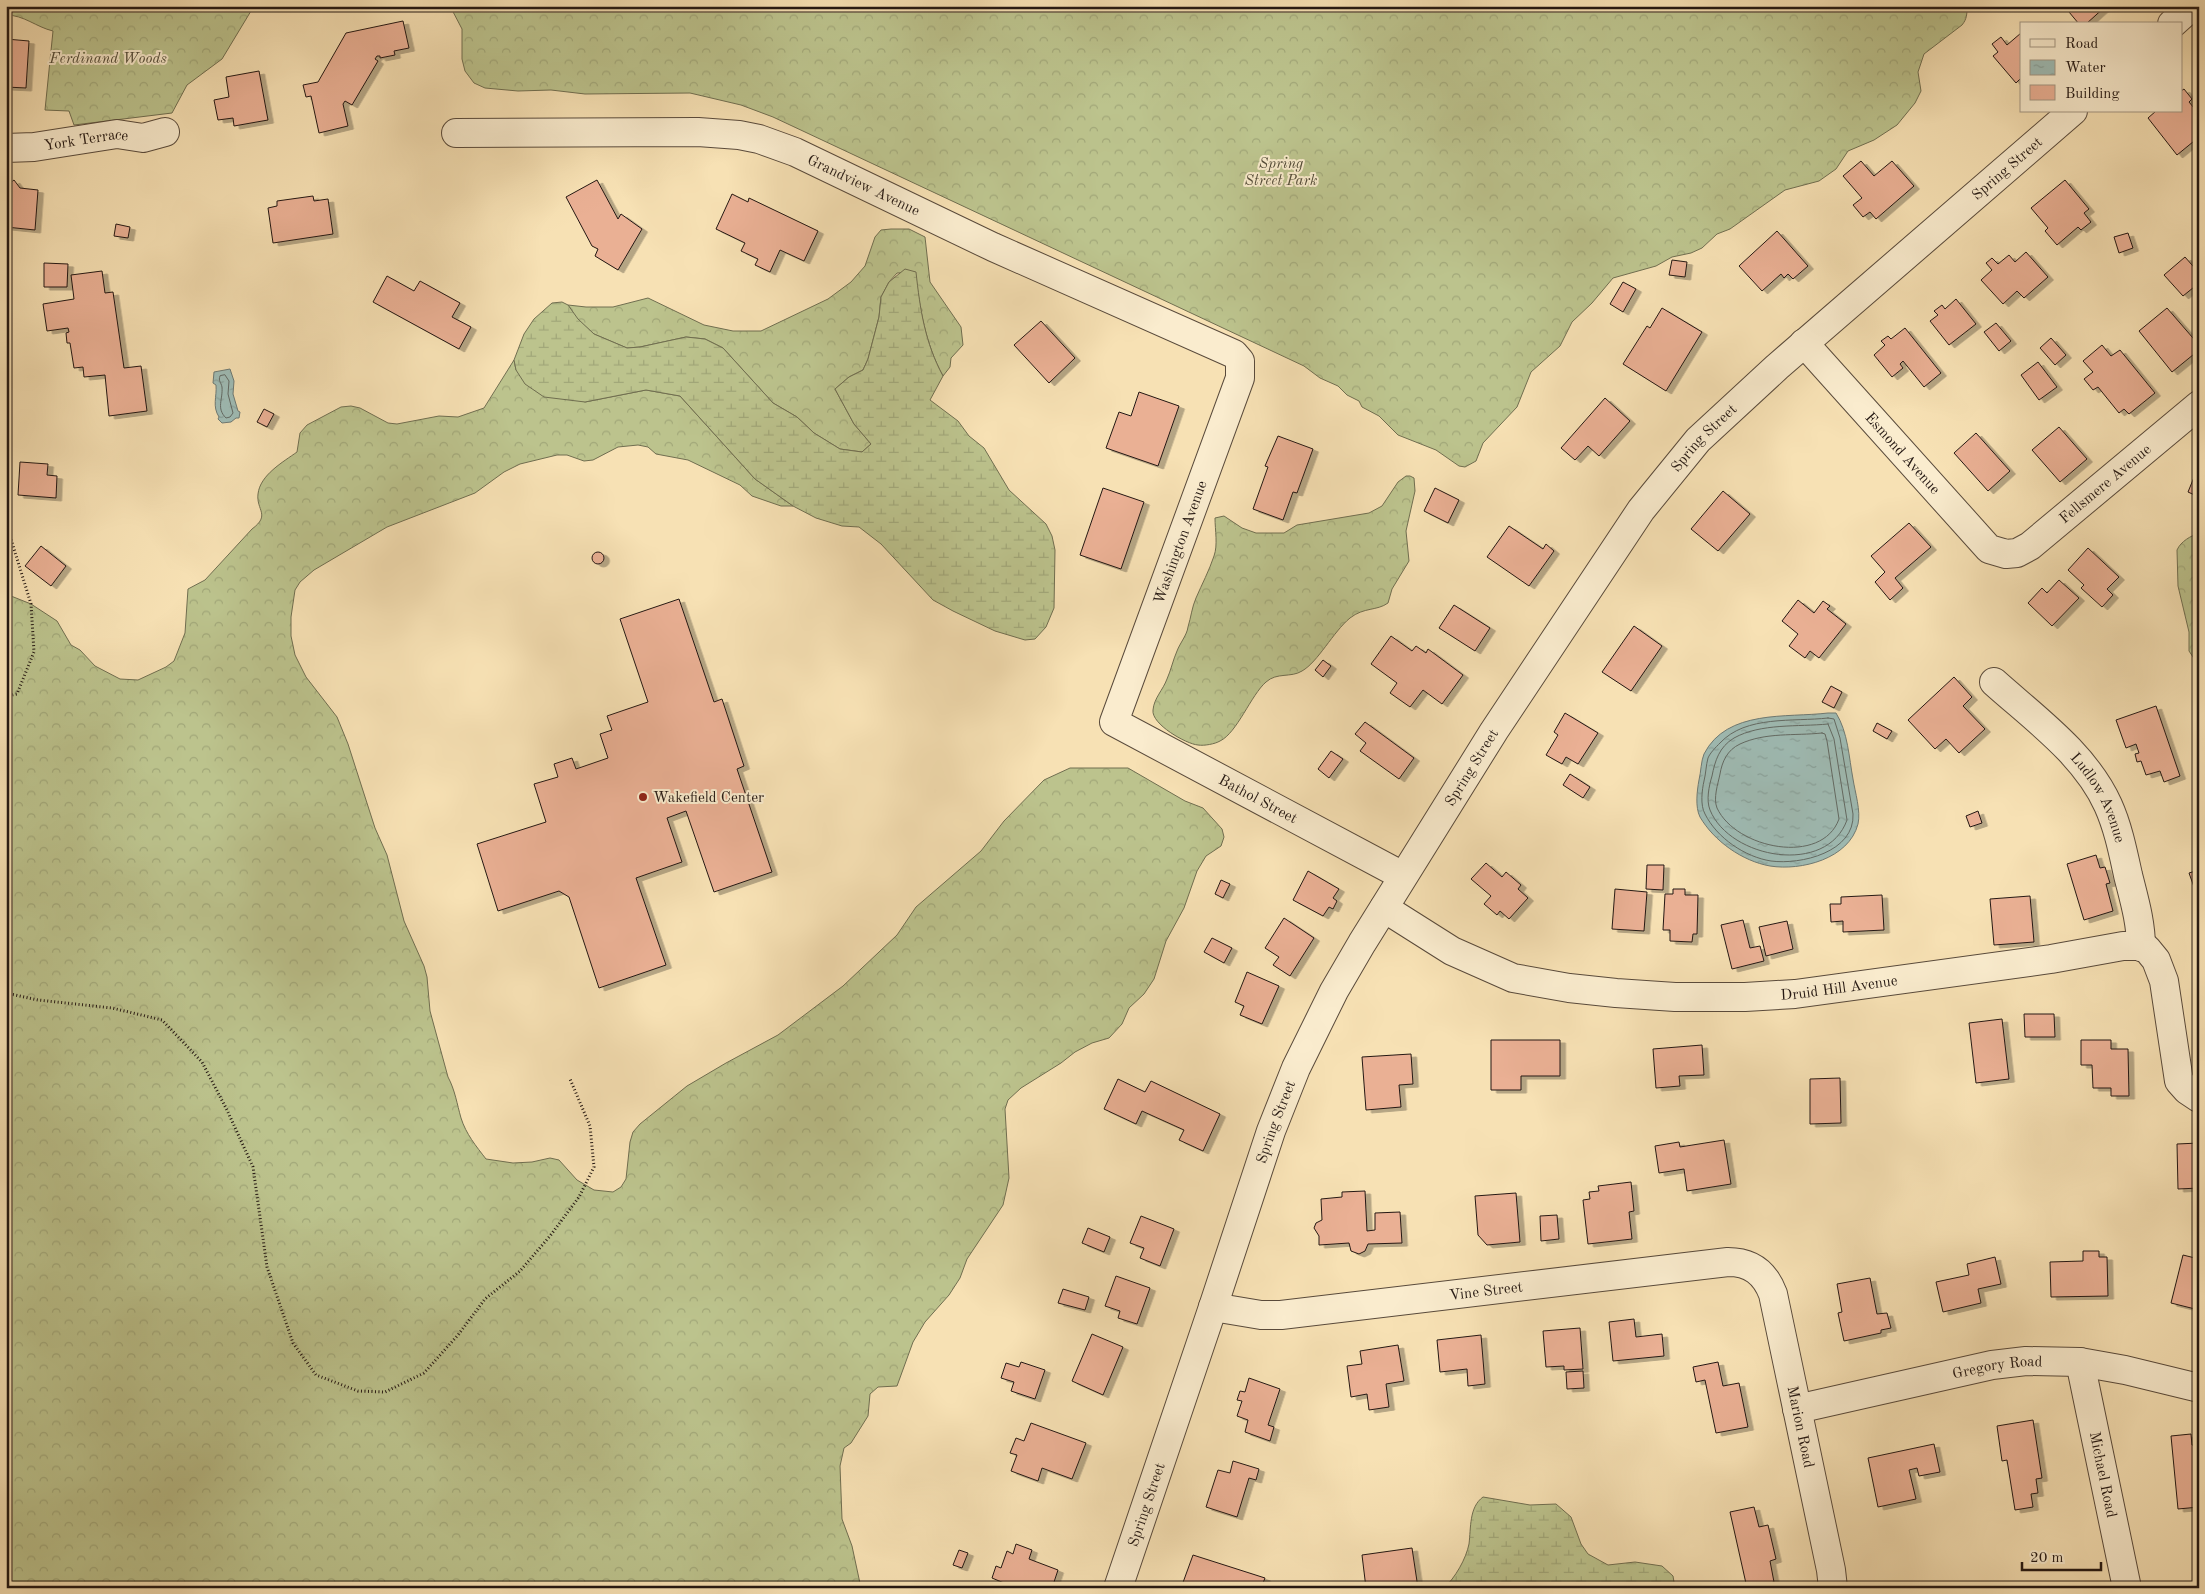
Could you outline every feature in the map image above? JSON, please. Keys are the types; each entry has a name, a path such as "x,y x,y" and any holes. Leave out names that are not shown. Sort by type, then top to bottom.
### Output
{"street":[{"path":"2174,22 2192,6"},
{"name":"Spring Street","path":"1118,1588 1284,1096 1334,991 1403,876 1499,723 1641,510 1681,459 1711,426 1804,343 2073,112"},
{"name":"York Terrace","path":"6,148 34,147 117,134 147,137 165,132"},
{"name":"Grandview Avenue","path":"456,132 698,132 739,135 759,139 795,152 992,247 1226,349 1240,361"},
{"name":"Esmond Avenue","path":"1804,343 1989,549 2006,554"},
{"name":"Washington Avenue","path":"1114,722 1240,378 1240,361"},
{"name":"Fellsmere Avenue","path":"2006,554 2024,550 2052,530 2199,404"},
{"name":"Ludlow Avenue","path":"1994,682 2062,743 2099,787 2108,805 2123,853 2140,922 2141,946"},
{"name":"Bathol Street","path":"1114,722 1403,876"},
{"name":"Druid Hill Avenue","path":"1384,908 1452,951 1513,978 1569,988 1675,997 1745,997 1804,993 2050,959 2123,946 2141,946"},
{"path":"2141,946 2147,949 2156,960 2164,981 2179,1081 2187,1090 2199,1098"},
{"name":"Vine Street","path":"1214,1307 1261,1315 1281,1315 1728,1262 1744,1264 1757,1270"},
{"name":"Marion Road","path":"1757,1270 1767,1281 1773,1294 1833,1588"},
{"name":"Gregory Road","path":"1797,1409 1992,1365 2046,1360 2080,1362 2126,1370 2199,1388"},
{"name":"Michael Road","path":"2080,1362 2127,1588"}],"path":[{"path":"6,523 31,604 34,652 17,694 6,696"},
{"path":"6,993 38,1000 112,1008 162,1020 202,1062 227,1110 253,1168 267,1267 293,1343 316,1375 358,1391 385,1392 424,1373 458,1335 486,1299 520,1271 579,1197 594,1167 590,1126 570,1079"}],"green space":[{"name":"Ferdinand Woods","path":"6,6 254,6 222,59 187,85 172,113 74,125 69,111 45,110 53,31 19,17 6,15"},
{"name":"Spring Street Park","path":"450,6 1967,6 1965,21 1962,25 1924,54 1918,72 1921,91 1915,103 1897,125 1874,140 1848,151 1836,169 1819,181 1785,190 1730,229 1717,234 1702,248 1691,253 1672,257 1656,266 1613,278 1592,303 1572,322 1560,346 1531,372 1517,407 1483,443 1476,461 1465,467 1459,466 1436,450 1398,435 1379,416 1362,407 1359,401 1347,395 1338,386 1320,378 1304,366 773,117 741,105 690,93 585,94 551,90 518,91 485,88 474,83 465,71 462,59 462,29"},
{"path":"909,229 925,237 930,282 961,327 963,345 951,358 950,367 943,376 932,351 921,312 915,272 897,273 889,282 881,297 879,317 868,359 863,370 849,377 835,389 854,424 871,444 862,452 840,449 814,433 797,417 773,403 723,348 705,339 686,337 627,348 594,334 577,319 568,305 613,307 648,298 704,325 733,331 761,331 828,299 851,282 865,266 875,237 881,230"},
{"path":"905,269 916,272 924,326 943,376 930,400 958,421 969,436 984,448 1009,490 1046,524 1052,536 1055,550 1054,608 1046,627 1035,639 1025,640 995,631 953,611 933,600 881,544 859,527 842,526 816,518 793,506 755,479 680,396 646,390 585,402 544,397 525,384 516,370 514,360 524,334 534,319 552,303 562,302 568,305 578,319 594,334 627,348 686,337 705,339 723,348 773,403 797,417 814,433 840,449 862,452 871,444 854,424 835,389 849,377 863,370 868,359 879,317 881,297 889,282"},
{"path":"514,360 516,370 585,402 646,390 680,396 755,479 793,506 781,506 752,496 740,485 688,460 656,454 648,447 638,445 618,447 593,460 584,461 567,455 557,455 520,464 504,472 475,493 387,527 314,570 300,582 295,590 291,617 291,636 295,655 306,677 337,717 348,744 375,828 387,855 404,921 424,966 427,977 430,1011 461,1118 468,1135 486,1159 513,1163 532,1162 550,1158 559,1160 577,1180 594,1190 613,1192 621,1187 626,1179 633,1132 640,1124 687,1086 778,1035 843,986 897,935 916,907 981,851 1004,821 1044,780 1070,768 1128,768 1185,801 1203,808 1222,829 1224,837 1221,846 1206,856 1197,871 1184,908 1166,941 1154,979 1144,994 1129,1008 1122,1024 1109,1038 1092,1043 1075,1052 1021,1088 1008,1100 1005,1109 1009,1178 1003,1205 967,1259 960,1278 949,1295 925,1322 913,1342 897,1386 878,1387 870,1394 868,1416 851,1443 844,1448 840,1466 842,1519 852,1546 861,1588 6,1588 6,594 31,604 57,621 71,645 80,650 95,666 120,679 138,680 166,667 174,661 185,633 188,589 205,580 261,520 262,516 258,500 260,487 273,470 297,452 300,433 307,425 341,407 351,406 360,408 388,423 397,424 439,416 458,417 484,408"},
{"path":"1406,476 1414,478 1415,491 1406,531 1409,561 1392,589 1388,603 1360,612 1350,618 1314,661 1302,671 1275,677 1266,682 1232,730 1220,741 1206,745 1193,744 1163,727 1154,715 1153,710 1186,633 1195,601 1214,556 1216,542 1215,518 1224,516 1242,528 1256,533 1284,533 1297,525 1369,513 1382,506 1398,482"},
{"path":"2199,533 2199,666 2189,651 2189,632 2178,586 2177,550 2184,541"},
{"path":"1483,1497 1530,1505 1556,1504 1571,1517 1581,1544 1588,1554 1608,1565 1635,1562 1662,1566 1673,1576 1675,1588 1444,1588 1463,1562 1469,1544 1473,1512 1478,1501"}],"water":[{"path":"230,369 234,381 233,394 238,411 240,412 239,418 231,422 222,423 218,419 216,409 216,385 213,383 214,372"},
{"path":"1836,713 1848,745 1859,813 1858,824 1853,836 1845,846 1834,854 1822,860 1796,866 1770,866 1749,860 1730,849 1706,826 1697,809 1697,794 1702,760 1714,740 1727,729 1759,718"}],"building":[{"path":"2064,6 2106,6 2088,22 2077,22"},
{"path":"403,21 409,48 394,51 395,55 380,58 380,56 377,56 375,59 378,61 352,105 345,101 343,104 348,126 319,133 311,96 306,97 303,85 318,82 346,33"},
{"path":"2020,34 2020,79 2016,83 1993,56 1998,52 1992,44 2001,37 2007,45"},
{"path":"6,39 29,41 26,88 6,87"},
{"path":"259,71 268,120 234,126 233,118 218,120 214,100 229,97 226,77"},
{"path":"2184,89 2192,99 2189,102 2199,114 2199,137 2177,155 2148,118 2155,112 2182,112 2182,90"},
{"path":"1861,161 1874,176 1892,161 1914,186 1876,219 1870,212 1863,217 1853,205 1862,198 1843,176"},
{"path":"14,180 20,188 38,190 35,230 6,227 6,186"},
{"path":"597,180 618,219 621,214 642,229 618,270 595,256 598,249 592,246 566,197"},
{"path":"2065,180 2089,209 2084,213 2091,222 2081,230 2078,227 2057,245 2045,231 2048,228 2031,208"},
{"path":"732,194 748,202 749,198 818,231 804,261 780,250 770,272 755,265 758,259 741,251 745,243 716,229"},
{"path":"313,196 314,201 328,199 333,234 273,243 268,208 277,206 277,201"},
{"path":"116,224 130,227 128,238 114,236"},
{"path":"1777,231 1808,266 1793,279 1788,274 1784,278 1781,274 1762,291 1739,266"},
{"path":"2128,233 2133,248 2119,253 2114,237"},
{"path":"2026,252 2048,277 2024,298 2017,291 2003,304 1981,280 1992,270 1986,263 1992,258 1998,264 2009,255 2015,262"},
{"path":"2185,257 2199,273 2199,283 2183,296 2164,275"},
{"path":"1672,260 1687,262 1685,277 1669,275"},
{"path":"44,263 68,264 67,287 44,287"},
{"path":"102,271 105,293 113,292 124,368 141,366 147,411 109,416 105,375 84,377 83,367 74,368 70,343 67,343 66,333 69,332 68,328 47,331 43,304 74,299 71,275"},
{"path":"387,276 414,291 420,281 460,303 452,317 471,327 459,349 373,302"},
{"path":"1623,282 1636,289 1623,312 1610,304"},
{"path":"1956,299 1976,324 1949,345 1930,321 1938,315 1934,311 1942,305 1945,309"},
{"path":"1662,308 1702,332 1666,391 1623,364 1647,326 1650,328"},
{"path":"2167,308 2199,345 2199,350 2172,372 2139,331"},
{"path":"1041,321 1075,358 1049,383 1014,345"},
{"path":"1996,323 2011,341 1999,351 1984,332"},
{"path":"1905,328 1941,373 1924,387 1903,361 1900,364 1903,368 1892,377 1874,355 1885,345 1881,341 1888,336 1891,339"},
{"path":"2051,338 2066,355 2055,365 2040,348"},
{"path":"2102,345 2111,356 2120,350 2155,393 2129,414 2124,409 2119,413 2098,387 2093,390 2084,379 2093,372 2083,361"},
{"path":"2038,362 2057,387 2039,400 2021,375"},
{"path":"1139,392 1179,406 1158,466 1106,448 1119,412 1131,416"},
{"path":"1605,398 1630,421 1599,456 1588,446 1575,460 1561,448"},
{"path":"264,409 274,414 267,427 257,422"},
{"path":"2059,427 2087,459 2060,482 2032,450"},
{"path":"1976,433 2010,471 1988,491 1954,453"},
{"path":"1278,436 1313,449 1297,493 1293,492 1283,520 1253,509 1268,467 1265,466"},
{"path":"20,462 48,464 47,475 57,476 56,498 18,495"},
{"path":"2199,465 2199,497 2188,492"},
{"path":"1103,488 1144,502 1121,569 1080,555"},
{"path":"1435,488 1459,500 1448,523 1424,511"},
{"path":"1723,491 1750,514 1718,551 1691,529"},
{"path":"1909,523 1931,547 1895,578 1903,588 1890,600 1875,582 1885,572 1871,556"},
{"path":"1509,526 1543,549 1546,544 1554,551 1529,586 1487,557"},
{"path":"41,546 66,566 51,586 25,566"},
{"path":"2088,548 2119,577 2107,589 2113,595 2102,607 2081,588 2084,585 2068,570"},
{"path":"600,552 603,553 603,563 596,564 593,563 592,556 593,553"},
{"path":"2059,580 2079,598 2052,626 2028,603 2042,588 2047,593"},
{"name":"Wakefield Center","path":"679,599 714,702 722,699 744,766 737,769 772,872 714,892 686,811 667,818 682,862 636,878 666,965 599,988 569,897 559,891 498,911 477,844 546,822 534,784 558,777 554,764 572,758 576,769 608,758 600,734 612,730 607,716 648,702 620,619"},
{"path":"1798,600 1814,613 1823,601 1830,606 1827,609 1846,624 1819,658 1810,651 1805,658 1789,646 1798,634 1782,621"},
{"path":"1454,605 1490,628 1475,651 1439,628"},
{"path":"1634,626 1662,646 1631,691 1602,672"},
{"path":"1391,636 1412,651 1416,646 1426,653 1428,649 1463,675 1442,704 1423,690 1410,707 1390,693 1397,683 1371,664"},
{"path":"1323,660 1331,666 1323,677 1315,670"},
{"path":"1954,677 1972,697 1963,706 1985,729 1959,753 1946,739 1935,749 1908,720"},
{"path":"1831,686 1842,692 1834,708 1822,702"},
{"path":"2156,706 2180,776 2164,782 2160,771 2146,775 2141,761 2137,762 2135,754 2139,753 2136,744 2126,748 2116,720"},
{"path":"1565,713 1598,733 1578,764 1566,757 1562,764 1546,755 1558,735 1554,732"},
{"path":"1365,722 1414,758 1399,779 1360,751 1366,743 1355,734"},
{"path":"1877,723 1892,731 1887,739 1873,731"},
{"path":"1331,751 1343,759 1329,778 1318,769"},
{"path":"1570,774 1590,787 1583,798 1563,785"},
{"path":"1978,811 1982,823 1970,827 1966,816"},
{"path":"2096,855 2100,868 2105,867 2110,883 2106,884 2113,911 2084,920 2067,864"},
{"path":"1486,863 1502,877 1506,872 1521,885 1518,889 1528,898 1509,919 1500,911 1497,915 1484,904 1491,896 1471,879"},
{"path":"1647,865 1664,865 1663,890 1646,889"},
{"path":"2199,870 2199,901 2189,873"},
{"path":"1308,871 1339,889 1333,898 1337,901 1333,909 1329,907 1323,916 1293,900"},
{"path":"1221,880 1230,884 1223,898 1215,894"},
{"path":"1615,889 1647,892 1644,931 1612,929"},
{"path":"1673,889 1685,889 1685,895 1698,895 1697,934 1693,934 1692,942 1670,941 1670,930 1663,930 1665,894 1673,894"},
{"path":"1882,895 1884,930 1843,932 1843,921 1831,922 1830,904 1841,904 1841,897"},
{"path":"2030,896 2034,942 1994,945 1990,899"},
{"path":"1284,918 1314,938 1290,976 1273,965 1279,957 1265,948"},
{"path":"1743,920 1750,948 1760,946 1764,961 1732,969 1721,925"},
{"path":"1787,921 1793,949 1766,956 1759,927"},
{"path":"1212,938 1232,948 1224,963 1204,952"},
{"path":"1247,972 1279,986 1262,1024 1240,1015 1244,1006 1235,1002"},
{"path":"2024,1014 2054,1014 2055,1037 2025,1037"},
{"path":"2002,1019 2009,1079 1976,1083 1969,1023"},
{"path":"1491,1040 1560,1040 1560,1076 1521,1076 1521,1090 1491,1090"},
{"path":"2081,1040 2111,1040 2111,1049 2128,1049 2129,1096 2111,1096 2111,1088 2093,1088 2092,1065 2081,1065"},
{"path":"1702,1045 1704,1075 1679,1076 1680,1086 1656,1088 1653,1049"},
{"path":"1411,1054 1413,1084 1399,1085 1401,1107 1366,1110 1362,1057"},
{"path":"1840,1078 1841,1123 1810,1124 1810,1079"},
{"path":"1118,1079 1145,1092 1151,1081 1220,1114 1203,1151 1179,1140 1184,1130 1142,1111 1136,1124 1104,1109"},
{"path":"1724,1140 1731,1184 1687,1191 1684,1169 1659,1173 1655,1146 1679,1142 1680,1147"},
{"path":"2199,1143 2199,1188 2178,1189 2177,1144"},
{"path":"1631,1182 1634,1211 1629,1212 1632,1239 1588,1244 1583,1200 1590,1199 1589,1192 1599,1191 1598,1186"},
{"path":"1365,1191 1367,1231 1375,1230 1375,1213 1400,1212 1402,1243 1368,1244 1365,1251 1359,1254 1351,1251 1349,1243 1319,1245 1319,1236 1314,1228 1316,1223 1322,1220 1321,1199 1342,1197 1342,1192"},
{"path":"1516,1193 1520,1242 1487,1245 1478,1235 1475,1196"},
{"path":"1557,1215 1559,1239 1541,1241 1540,1216"},
{"path":"1141,1216 1174,1229 1160,1266 1140,1258 1144,1248 1130,1243"},
{"path":"1088,1228 1110,1237 1104,1252 1082,1243"},
{"path":"2083,1251 2099,1251 2099,1257 2107,1257 2108,1296 2051,1297 2050,1262 2083,1261"},
{"path":"2183,1255 2199,1259 2199,1310 2171,1303"},
{"path":"1995,1257 2001,1284 1978,1289 1981,1303 1943,1312 1936,1282 1969,1275 1967,1264"},
{"path":"1116,1276 1150,1288 1137,1324 1118,1318 1120,1311 1105,1306"},
{"path":"1870,1278 1877,1314 1887,1313 1891,1328 1881,1330 1881,1333 1844,1341 1838,1313 1842,1312 1837,1284"},
{"path":"1063,1289 1089,1297 1085,1310 1058,1303"},
{"path":"1634,1319 1636,1337 1662,1334 1664,1356 1613,1361 1609,1322"},
{"path":"1580,1328 1583,1369 1564,1370 1564,1366 1546,1367 1543,1331"},
{"path":"1092,1334 1123,1347 1103,1395 1072,1381"},
{"path":"1481,1335 1485,1384 1468,1386 1467,1369 1440,1372 1437,1340"},
{"path":"1398,1345 1404,1381 1386,1384 1389,1407 1369,1410 1367,1394 1351,1397 1347,1366 1362,1364 1360,1351"},
{"path":"1021,1362 1045,1370 1035,1399 1011,1391 1014,1382 1001,1378 1006,1363 1019,1367"},
{"path":"1718,1362 1723,1386 1739,1383 1748,1427 1716,1433 1705,1380 1696,1382 1693,1367"},
{"path":"1583,1371 1584,1388 1567,1389 1566,1372"},
{"path":"1249,1378 1280,1389 1268,1425 1274,1427 1270,1441 1245,1432 1248,1420 1237,1416 1242,1401 1237,1400 1240,1391 1245,1392"},
{"path":"2033,1420 2042,1478 2036,1479 2038,1493 2031,1494 2033,1507 2015,1510 2007,1460 2002,1461 1997,1426"},
{"path":"1031,1423 1086,1443 1072,1479 1042,1468 1038,1481 1011,1471 1017,1455 1010,1453 1016,1438 1024,1441"},
{"path":"2191,1434 2192,1445 2199,1445 2199,1507 2178,1509 2171,1436"},
{"path":"1934,1444 1940,1472 1919,1476 1917,1468 1909,1470 1916,1499 1878,1507 1868,1458"},
{"path":"1233,1461 1259,1469 1256,1480 1249,1478 1237,1517 1206,1507 1218,1470 1230,1473"},
{"path":"1754,1507 1759,1527 1768,1525 1776,1559 1770,1561 1774,1582 1747,1588 1730,1512"},
{"path":"1016,1544 1032,1550 1029,1559 1058,1570 1052,1588 1016,1588 992,1578 996,1566 1001,1568 1007,1551 1013,1554"},
{"path":"1412,1548 1418,1588 1366,1588 1362,1555"},
{"path":"959,1550 968,1553 962,1568 953,1565"},
{"path":"1193,1555 1265,1578 1261,1588 1181,1588"}],"place":[{"name":"Wakefield Center","path":"643,797"}]}
